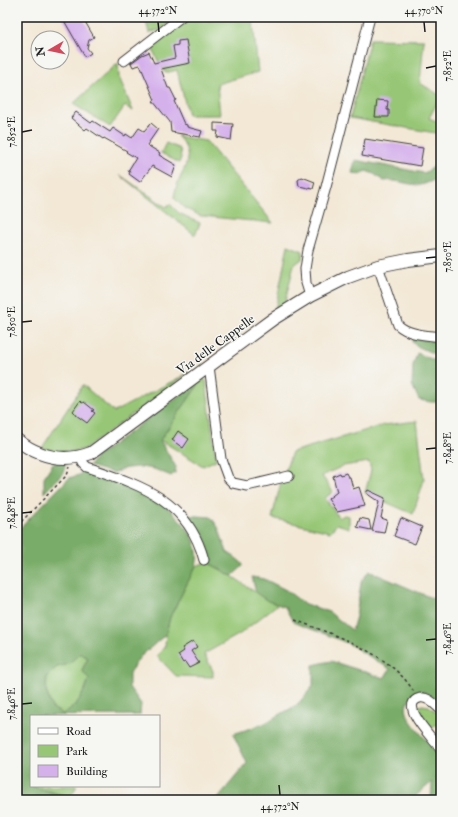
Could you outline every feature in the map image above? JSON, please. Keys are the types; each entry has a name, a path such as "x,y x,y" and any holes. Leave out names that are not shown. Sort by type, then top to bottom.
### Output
{"main road":[{"name":"Via delle Cappelle","path":"17,440 47,456 82,460 273,319 310,296 348,277 378,266 408,260 441,256"}],"street":[{"path":"124,61 181,17"},
{"path":"310,296 306,283 305,268 308,250 370,17"},
{"path":"378,266 398,325 410,332 441,337"},
{"path":"209,366 220,460 228,478 233,483 247,486 289,476"},
{"path":"82,460 87,467 133,483 153,492 162,499 187,524 196,536 204,560"},
{"path":"441,710 432,701 424,697 418,698 413,703 412,710 422,726 441,750"}],"path":[{"path":"17,526 67,475 72,465 74,464 79,466 82,460"},
{"path":"295,620 351,642 385,662 400,674 418,698"}],"green space":[{"path":"145,17 176,17 162,29 149,33"},
{"path":"185,17 262,17 253,21 258,72 217,84 220,115 188,115 177,70 165,73 154,53 152,46 153,42"},
{"path":"370,39 424,40 420,83 441,96 429,118 441,123 441,134 350,118"},
{"path":"118,63 119,77 133,111 125,106 110,127 73,104"},
{"path":"177,136 206,141 273,223 201,216 184,208 174,198 187,159 187,152 184,144"},
{"path":"166,143 180,149 181,158 179,163 161,153"},
{"path":"355,160 424,173 441,160 441,178 419,185 384,181 374,174 366,171 361,174 352,173"},
{"path":"120,175 166,207 170,204 179,213 200,223 195,235"},
{"path":"288,245 303,251 302,259 294,265 285,302 275,310"},
{"path":"413,338 441,342 441,357 419,347 412,342"},
{"path":"417,353 441,363 441,402 419,400 412,385 413,365"},
{"path":"190,372 85,449 64,452 42,448 83,385 114,412"},
{"path":"203,378 206,381 216,460 203,466 160,440"},
{"path":"203,378 160,440 176,467 175,473 171,476 154,469 140,467 127,468 113,473 89,466 96,457"},
{"path":"417,421 424,480 413,514 365,493 371,470 369,462 343,466 322,476 333,492 325,498 339,518 344,515 349,516 349,528 337,524 330,532 272,518 281,482 292,452 384,425"},
{"path":"53,463 66,463 63,473 44,493 44,477"},
{"path":"86,468 130,483 157,500 179,519 188,530 194,542 197,554 196,566 170,617 166,634 140,657 129,673 129,687 141,704 140,715 30,715 30,787 70,797 70,800 17,800 17,531 69,478 79,475","holes":["80,653 88,658 82,670 89,679 85,690 76,704 63,714 52,708 46,691 47,676 57,667 69,664"]},
{"path":"184,515 211,517 218,527 227,552 244,565 232,576 207,562 203,542 193,525"},
{"path":"207,562 232,576 268,601 278,604 240,634 204,654 213,671 213,677 176,676 157,656 165,646 170,617 196,566"},
{"path":"369,571 441,602 441,704 425,692 413,696 409,700 406,707 412,723 433,748 441,763 441,800 431,800 432,782 411,800 216,800 247,763 233,734 263,724 297,705 313,686 313,665 331,661 384,678 390,669 349,644 293,622 285,607 268,601 256,593 252,577 264,579 286,590 303,603 329,612 352,630 356,616 361,582"},
{"path":"80,653 88,658 82,670 89,679 79,700 73,707 63,714 52,708 46,691 47,675 57,667 69,664"},
{"path":"422,705 429,706 441,716 441,722 432,728 417,711 418,707"},
{"path":"33,787 76,787 70,797"}],"building":[{"path":"62,17 81,17 84,20 94,37 89,40 87,48 91,53 85,57"},
{"path":"186,40 190,63 161,69 168,88 170,88 176,100 174,101 184,124 187,125 187,127 202,131 200,137 171,132 170,122 153,101 155,100 140,65 133,67 131,63 149,52 154,63 175,58 173,46 178,45 178,41"},
{"path":"377,100 388,101 387,110 389,110 389,117 375,117"},
{"path":"76,112 91,123 93,121 110,132 113,128 125,136 126,134 132,138 139,128 144,131 151,123 158,129 147,145 160,153 159,155 176,165 172,177 152,166 140,182 129,174 130,172 128,171 136,158 126,152 127,151 104,138 103,139 87,128 85,130 71,118"},
{"path":"214,123 233,124 231,140 217,137 218,131 214,131"},
{"path":"365,139 423,148 420,166 362,156"},
{"path":"302,177 315,182 313,189 299,186 298,180"},
{"path":"80,401 82,403 84,402 94,410 92,411 95,413 87,423 73,411"},
{"path":"178,431 189,439 183,448 172,440"},
{"path":"340,473 341,475 346,473 348,477 350,477 353,489 359,487 365,506 337,512 328,499 337,492 333,476"},
{"path":"368,490 385,498 381,518 387,520 384,533 372,531 379,502 366,493"},
{"path":"360,518 369,520 371,530 357,527"},
{"path":"401,518 422,527 415,544 394,536"},
{"path":"193,641 197,647 191,651 199,663 189,668 185,662 183,663 178,655 184,651 182,648"}]}
